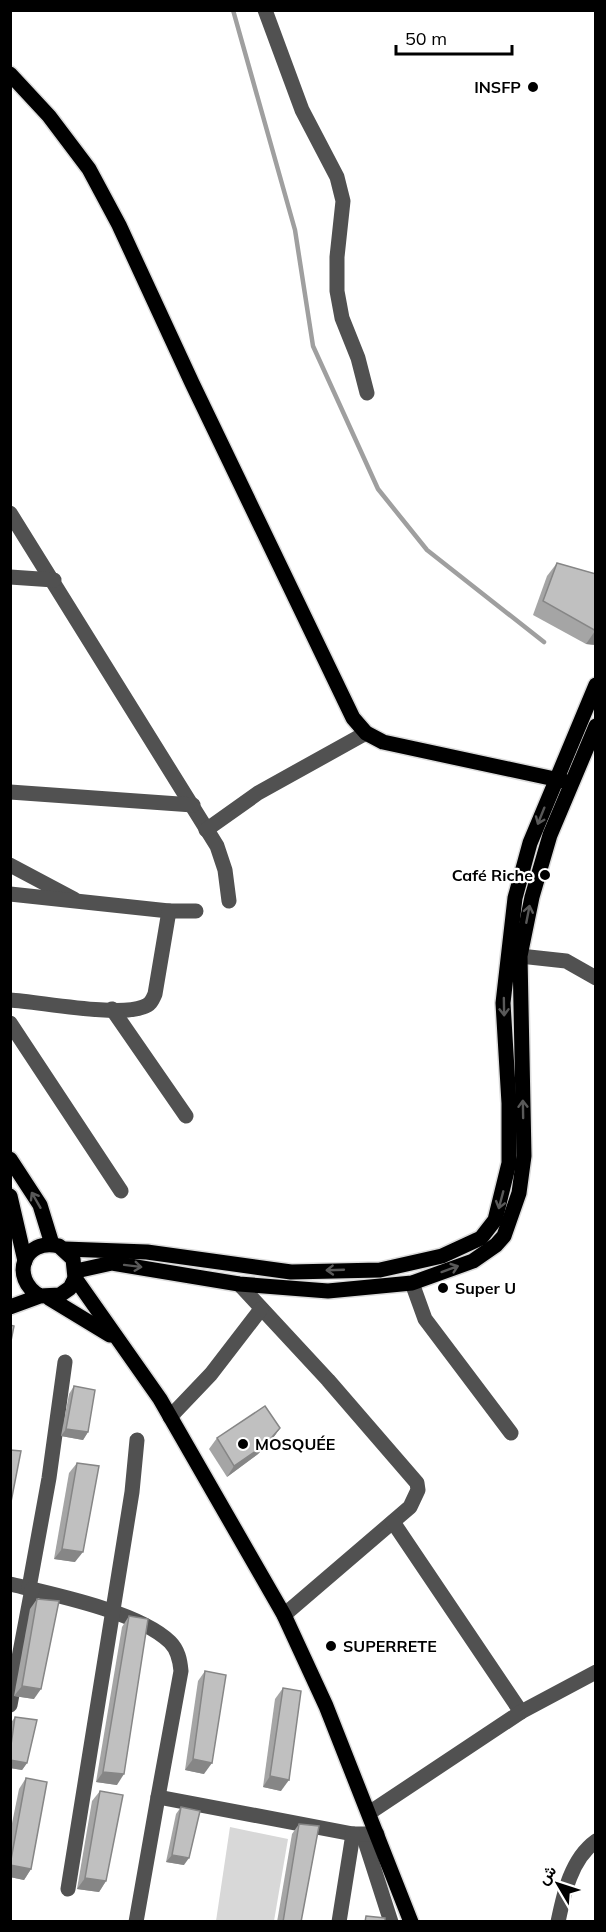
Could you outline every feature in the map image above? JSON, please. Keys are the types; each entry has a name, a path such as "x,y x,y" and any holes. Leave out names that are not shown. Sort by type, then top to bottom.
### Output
{"main road":[{"path":"10,74 49,116 89,169 114,215 353,718 366,733 392,745 556,780 572,781"},
{"path":"10,1307 60,1295 70,1288 76,1275 112,1263 238,1284 327,1291 412,1283 472,1261 496,1245 504,1236 516,1203 524,1156 520,956 532,897 550,835 572,781 579,745 596,685"},
{"path":"19,1267 31,1251 41,1245 147,1252 291,1272 380,1270 442,1256 481,1238 495,1220 509,1163 509,1103 503,1004 515,898 530,843 556,780 579,745 596,726"},
{"path":"10,1159 39,1205 59,1247 73,1259 76,1275 170,1417 284,1615 326,1706 369,1813 364,1834 411,1922"},
{"path":"10,1196 19,1267 26,1284 116,1338"}],"street":[{"path":"265,10 302,111 337,177 343,201 337,257 337,291 342,318 358,358 367,393"},
{"path":"10,513 54,580 217,846 225,870 229,901"},
{"path":"10,577 54,580"},
{"path":"206,830 258,794 366,733"},
{"path":"10,792 193,805"},
{"path":"10,865 80,903"},
{"path":"10,894 80,903 169,911 196,911"},
{"path":"10,1000 112,1009 141,1009 150,1004 155,994 169,911"},
{"path":"520,956 566,961 596,978"},
{"path":"112,1009 186,1116"},
{"path":"10,1023 121,1191"},
{"path":"412,1283 425,1319 511,1432"},
{"path":"238,1284 328,1380 417,1484 418,1490 414,1501 393,1522 284,1615"},
{"path":"170,1417 211,1374 261,1309"},
{"path":"10,1705 49,1478 65,1362"},
{"path":"68,1889 137,1440"},
{"path":"393,1522 521,1712"},
{"path":"10,1584 112,1611 152,1630 170,1642 180,1657 181,1671 136,1922"},
{"path":"369,1813 521,1712 596,1672"},
{"path":"158,1797 364,1834"},
{"path":"339,1922 364,1834"},
{"path":"364,1834 391,1922"},
{"path":"558,1922 573,1870 587,1847 596,1841"}],"shaded area":[{"path":"230,1827 288,1839 274,1921 216,1921"}],"building":[{"path":"557,563 596,574 596,631 543,601"},
{"path":"10,1325 14,1326 10,1346"},
{"path":"74,1386 95,1390 88,1432 66,1429"},
{"name":"MOSQUÉE","path":"265,1406 280,1428 266,1444 234,1466 217,1438"},
{"path":"10,1450 21,1451 10,1507"},
{"path":"77,1463 99,1466 83,1552 62,1549"},
{"path":"37,1599 59,1601 41,1689 22,1686"},
{"path":"129,1616 148,1619 124,1774 103,1772"},
{"path":"205,1671 226,1675 212,1763 193,1759"},
{"path":"283,1688 301,1691 289,1780 270,1776"},
{"path":"15,1717 37,1720 27,1763 10,1760"},
{"path":"26,1778 47,1782 31,1869 10,1865"},
{"path":"100,1791 123,1795 106,1881 85,1878"},
{"path":"181,1807 200,1811 189,1858 172,1855"},
{"path":"299,1824 319,1826 301,1922 283,1922"},
{"path":"366,1916 385,1918 385,1922 365,1922"}],"waterway":[{"path":"233,10 295,230 313,346 378,489 427,550 544,642"}],"place":[{"name":"INSFP","path":"533,87"},
{"name":"Café Riche","path":"545,875"},
{"name":"Super U","path":"443,1288"},
{"name":"MOSQUÉE","path":"243,1444"},
{"name":"SUPERRETE","path":"331,1646"}]}
